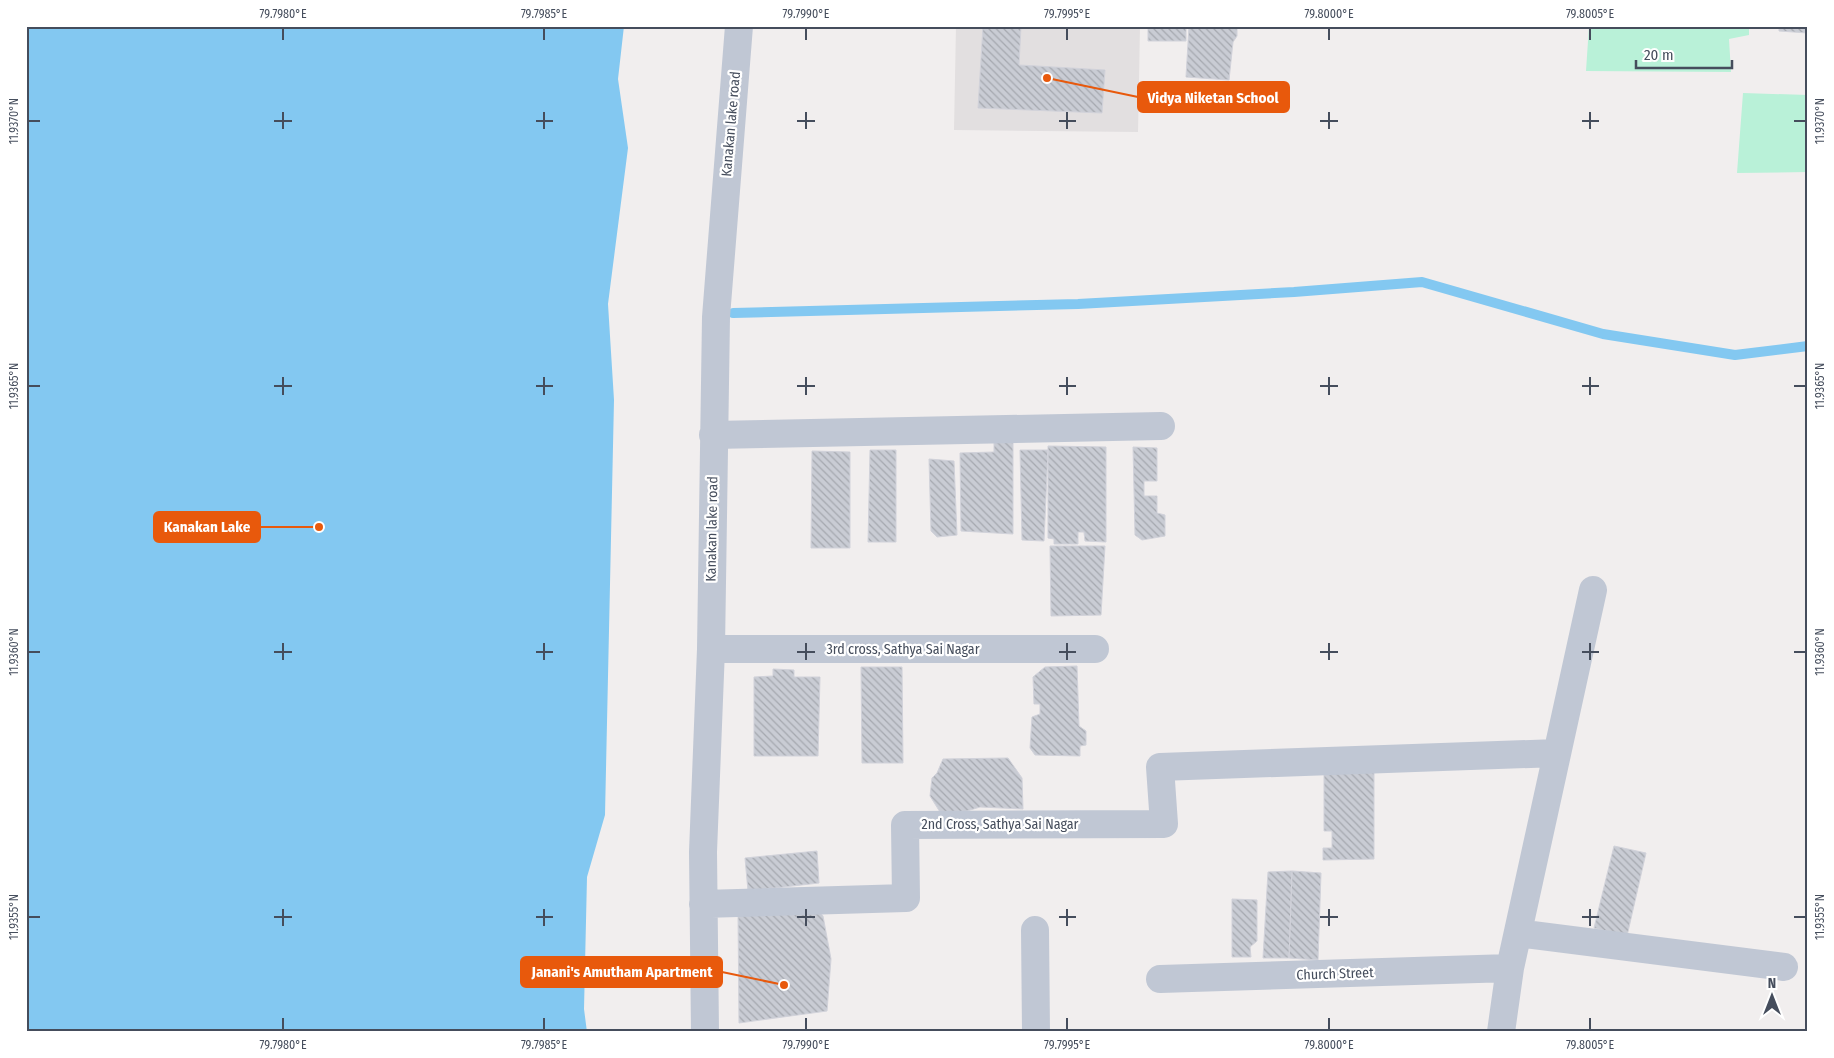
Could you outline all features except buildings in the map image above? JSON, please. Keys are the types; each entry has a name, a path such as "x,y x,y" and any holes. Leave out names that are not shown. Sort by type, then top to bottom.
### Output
{"street":[{"name":"Kanakan lake road","path":"705,1032 703,904 711,648 716,316 739,26"},
{"path":"713,435 1161,426"},
{"path":"1501,1032 1510,968 1593,590"},
{"name":"3rd cross, Sathya Sai Nagar","path":"711,648 1095,648"},
{"name":"2nd Cross, Sathya Sai Nagar","path":"703,904 906,898 905,825 1164,824 1160,767 1558,753"},
{"path":"1035,930 1036,1032"},
{"path":"1518,933 1784,967"},
{"name":"Church Street","path":"1160,980 1510,968"}],"shaded area":[{"path":"956,26 1140,26 1138,132 954,130"}],"green space":[{"path":"1589,26 1749,26 1749,35 1729,39 1731,72 1586,71"},
{"path":"1743,93 1808,95 1808,172 1737,173"}],"water":[{"path":"26,26 624,26 618,79 628,148 608,304 614,400 605,815 587,877 584,1009 587,1032 26,1032"}],"waterway":[{"path":"733,313 1078,304 1294,292 1422,282 1603,334 1735,355 1808,346"}],"place":[{"name":"Vidya Niketan School","path":"1047,78"},
{"name":"Kanakan Lake","path":"319,527"},
{"name":"Janani's Amutham Apartment","path":"784,985"}]}
